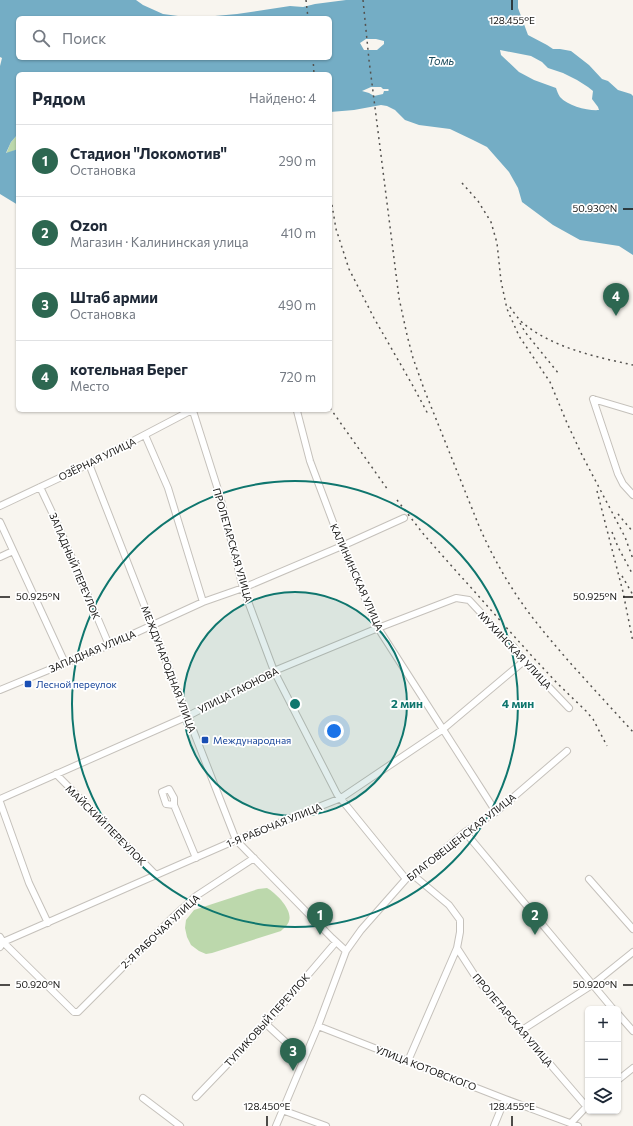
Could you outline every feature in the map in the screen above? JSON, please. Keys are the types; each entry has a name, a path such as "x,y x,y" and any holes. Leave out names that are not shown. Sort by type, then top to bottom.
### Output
{"street":[{"path":"633,411 594,399 618,474 623,484 633,495"},
{"name":"ОЗЁРНАЯ УЛИЦА","path":"0,506 89,464 188,412"},
{"name":"ПРОЛЕТАРСКАЯ УЛИЦА","path":"194,412 220,496 243,588 274,671 337,794 406,879"},
{"name":"КАЛИНИНСКАЯ УЛИЦА","path":"297,412 310,461 342,546 378,628 496,812"},
{"path":"145,435 168,488 203,602"},
{"name":"МЕЖДУНАРОДНАЯ УЛИЦА","path":"89,464 236,840 346,951"},
{"name":"ЗАПАДНЫЙ ПЕРЕУЛОК","path":"40,487 58,525 109,645"},
{"name":"ЗАПАДНАЯ УЛИЦА","path":"0,690 109,645 203,602 243,588 342,546 404,518"},
{"path":"0,522 65,663"},
{"path":"0,557 13,551"},
{"name":"УЛИЦА ГАЮНОВА","path":"0,800 188,716 274,671 456,598"},
{"name":"МУХИНСКАЯ УЛИЦА","path":"456,598 469,600 496,631 514,647 524,661 569,708"},
{"name":"1-Я РАБОЧАЯ УЛИЦА","path":"1,942 48,923 236,840 341,798 442,730 524,661"},
{"name":"БЛАГОВЕЩЕНСКАЯ УЛИЦА","path":"276,1126 318,1026 346,951 361,930 406,879 413,875 465,832 496,812 567,751"},
{"name":"МАЙСКИЙ ПЕРЕУЛОК","path":"56,774 156,875"},
{"path":"0,800 29,883 48,923"},
{"path":"174,805 196,858"},
{"path":"465,832 610,1006"},
{"name":"2-Я РАБОЧАЯ УЛИЦА","path":"1,942 74,1012 78,1012 196,896 254,858"},
{"path":"408,1061 457,948 460,932 460,920 449,904 413,875"},
{"path":"589,879 633,929"},
{"name":"ТУПИКОВЫЙ ПЕРЕУЛОК","path":"196,1097 266,1024 336,942"},
{"name":"ПРОЛЕТАРСКАЯ УЛИЦА","path":"457,948 477,979 585,1103"},
{"path":"522,1030 592,985 633,952"},
{"path":"621,1017 633,1031"},
{"path":"266,1024 304,1059"},
{"name":"УЛИЦА КОТОВСКОГО","path":"318,1026 578,1126"},
{"path":"620,1078 633,1068"},
{"path":"143,1098 180,1126"},
{"path":"494,1126 505,1099"},
{"path":"571,1123 585,1107"},
{"path":"282,1110 326,1126"}],"green space":[{"path":"16,136 16,150 6,154 11,142"},
{"path":"267,888 283,902 289,912 290,917 288,922 281,931 206,954 191,945 185,928 186,920 194,910 258,889"}],"water":[{"name":"Томь","path":"0,0 136,0 143,5 163,14 178,16 16,16 16,60 332,60 332,16 215,16 290,6 303,7 346,0 518,0 518,8 528,35 553,49 571,51 589,65 602,79 608,81 618,90 633,96 633,255 619,246 580,240 553,225 522,202 518,188 509,172 487,147 450,129 419,125 405,120 395,110 381,105 354,110 332,112 332,72 16,72 16,136 11,142 6,153 16,150 16,204 0,194 0,66 2,58 0,57","holes":["366,39 384,41 384,44 377,50 364,50 360,43","500,50 531,56 542,62 548,68 577,80 593,91 592,99 599,110 584,109 568,103 560,97 556,88 534,80 519,72 501,55","371,87 381,87 389,90 384,91 383,94 374,96 362,91"]}],"railway":[{"path":"306,0 308,16"},
{"path":"363,0 369,60 399,298 413,358 424,389 479,526 495,560 508,582 529,613 554,644 633,732"},
{"path":"313,60 314,72"},
{"path":"462,183 478,201 491,222 497,243 501,281 507,309 519,336 550,382 582,455 625,537 633,559"},
{"path":"332,205 336,229 349,269 374,318 429,416"},
{"path":"510,307 524,324 548,339 590,355 633,365"},
{"path":"520,323 525,332 559,374"},
{"path":"332,411 388,490"},
{"path":"597,491 623,592 633,642"},
{"path":"397,500 425,536 530,654 593,719 607,746"},
{"path":"618,514 633,532"},
{"path":"612,532 633,575"},
{"path":"622,576 633,595"}],"place":[{"name":"котельная Берег","path":"616,316"},
{"name":"Лесной переулок","path":"28,684"},
{"name":"Международная","path":"205,740"},
{"name":"Стадион \"Локомотив\"","path":"320,935"},
{"name":"Ozon","path":"535,935"},
{"name":"Штаб армии","path":"293,1071"}]}
